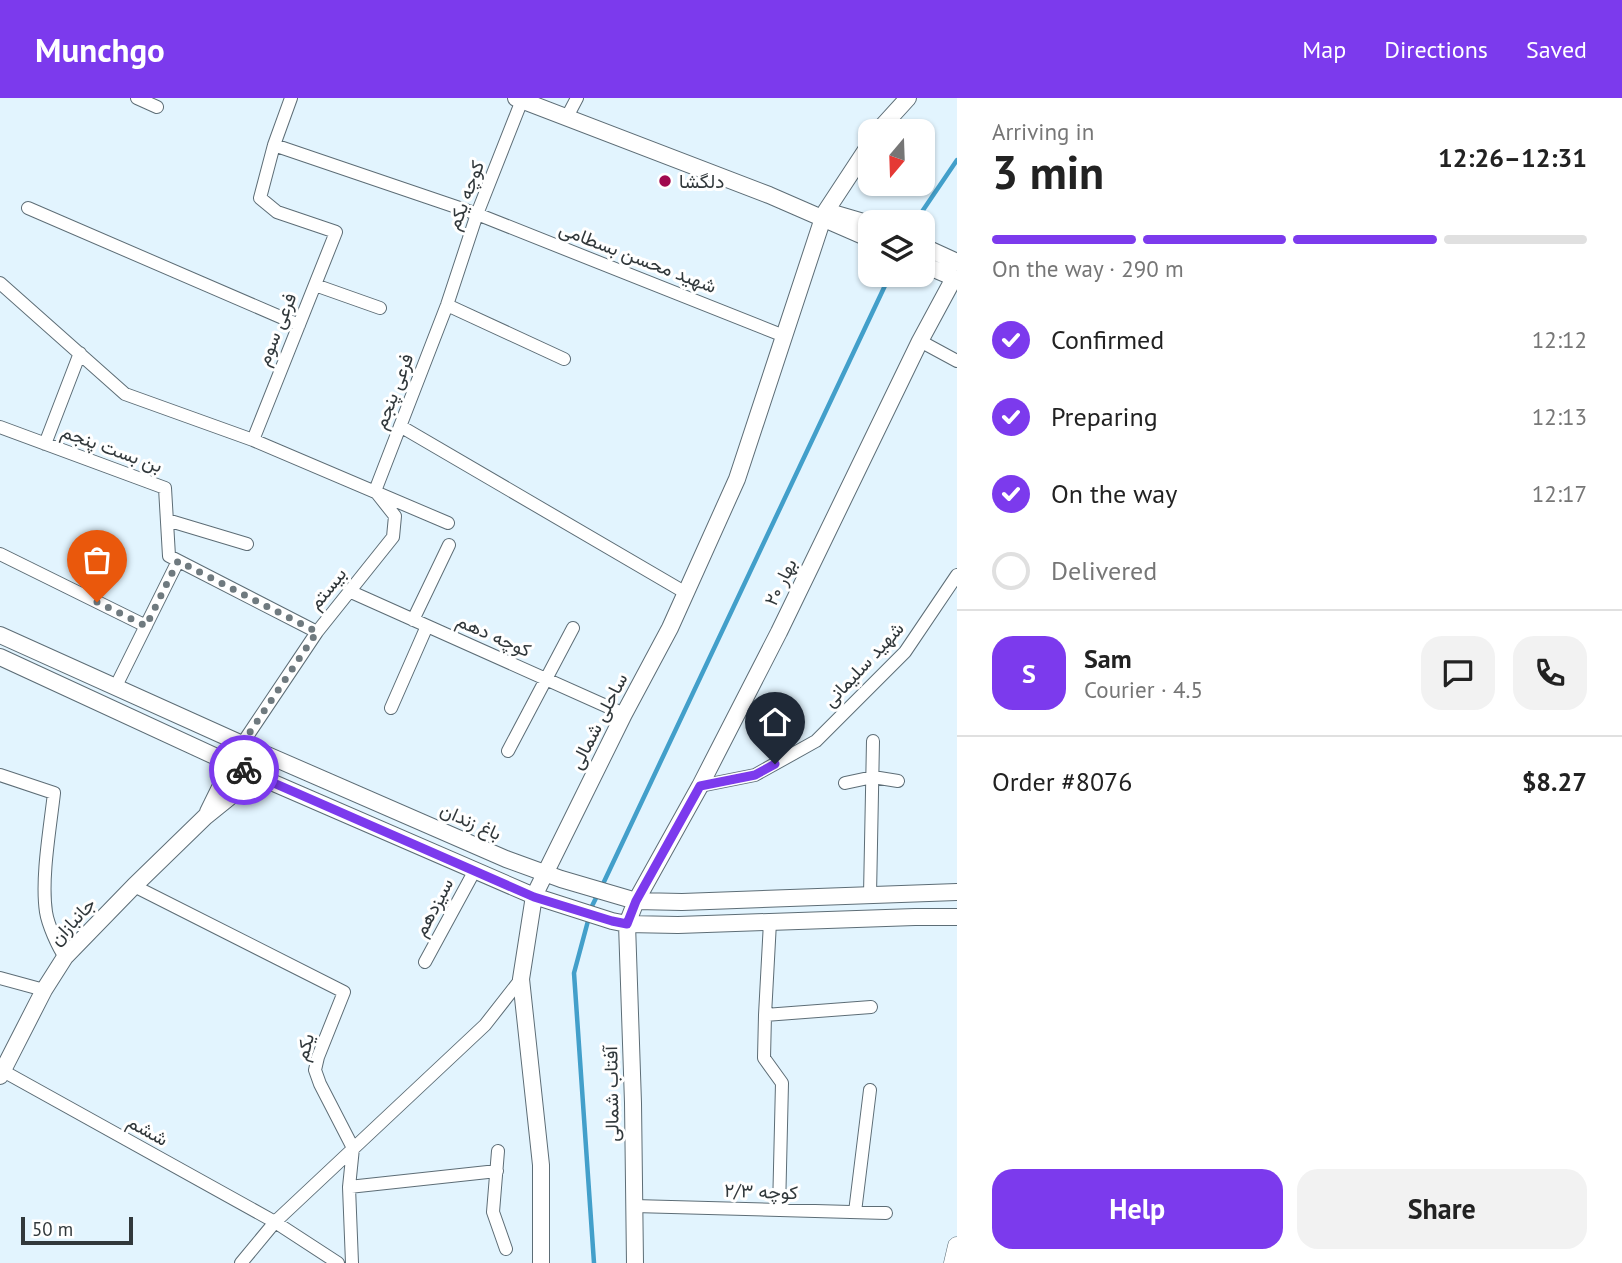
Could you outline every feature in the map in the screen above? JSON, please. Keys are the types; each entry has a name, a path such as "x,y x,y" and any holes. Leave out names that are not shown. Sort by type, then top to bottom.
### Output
{"main road":[{"path":"953,1263 957,1246"}],"street":[{"path":"136,98 157,107"},
{"path":"274,145 291,98"},
{"path":"567,117 576,98"},
{"path":"889,119 908,98"},
{"path":"519,99 858,227"},
{"name":"کوچه یکم","path":"447,305 519,99"},
{"name":"شهید محسن بسطامی","path":"274,145 477,214 784,336"},
{"name":"فرعی سوم","path":"253,440 335,232 277,212 260,198 274,145"},
{"name":"ساحلی شمالی","path":"541,1263 541,1165 521,979 534,897 624,714 670,628 737,479 824,215 858,163"},
{"path":"28,208 299,325"},
{"name":"بهار ۲۰","path":"620,922 629,898 700,786 779,632 920,341 947,269"},
{"path":"0,284 125,394 253,440 448,523"},
{"path":"314,285 380,308"},
{"path":"447,305 564,359"},
{"name":"فرعی پنجم","path":"375,491 447,305"},
{"path":"920,341 957,361"},
{"path":"45,444 80,353"},
{"path":"400,426 686,593"},
{"name":"بن بست پنجم","path":"0,427 165,488 167,520"},
{"name":"بیستم","path":"242,744 317,632 393,537 395,516 375,491"},
{"path":"247,544 167,520 169,556 317,632"},
{"path":"413,620 449,545"},
{"path":"0,554 146,626"},
{"path":"115,688 178,561"},
{"name":"شهید سلیمانی","path":"700,786 755,775 816,741 905,652 957,575"},
{"name":"کوچه دهم","path":"349,591 624,714"},
{"path":"391,709 427,626"},
{"path":"508,751 573,628"},
{"name":"باغ زندان","path":"0,635 506,859 545,874 629,898 682,902 957,892"},
{"path":"0,657 262,778 534,897 620,922 678,925 915,916 957,917"},
{"path":"870,895 873,741"},
{"name":"جانبازان","path":"205,817 242,744"},
{"path":"0,775 54,793 45,874 46,914 65,957"},
{"path":"845,783 873,777 898,781"},
{"name":"جانبازان","path":"1,1074 44,990 65,957 205,817 236,792 262,778"},
{"name":"سیزدهم","path":"425,962 475,870"},
{"name":"یکم","path":"134,886 344,992 315,1070 354,1149"},
{"name":"آفتاب شمالی","path":"620,922 634,1103 635,1263"},
{"path":"770,922 764,1058 782,1083 779,1210"},
{"path":"0,978 44,990"},
{"path":"241,1263 275,1222 485,1025 521,979"},
{"path":"765,1015 871,1007"},
{"name":"ششم","path":"1,1074 275,1222 338,1263"},
{"path":"855,1212 870,1090"},
{"path":"352,1263 349,1187 354,1149"},
{"path":"498,1151 493,1212 506,1249"},
{"path":"349,1187 497,1171"},
{"name":"کوچه ۲/۳","path":"634,1206 886,1213"}],"waterway":[{"path":"923,210 957,160"},
{"path":"602,886 884,287"},
{"path":"594,1263 574,973 592,906 598,894"}],"way so far":[{"path":"97,602 146,626 178,561 317,632 231,764 244,770"}],"place":[{"name":"دلگشا","path":"665,181"}],"route":[{"path":"244,770 534,897 627,924 636,901 700,786 755,775 775,764"}]}
